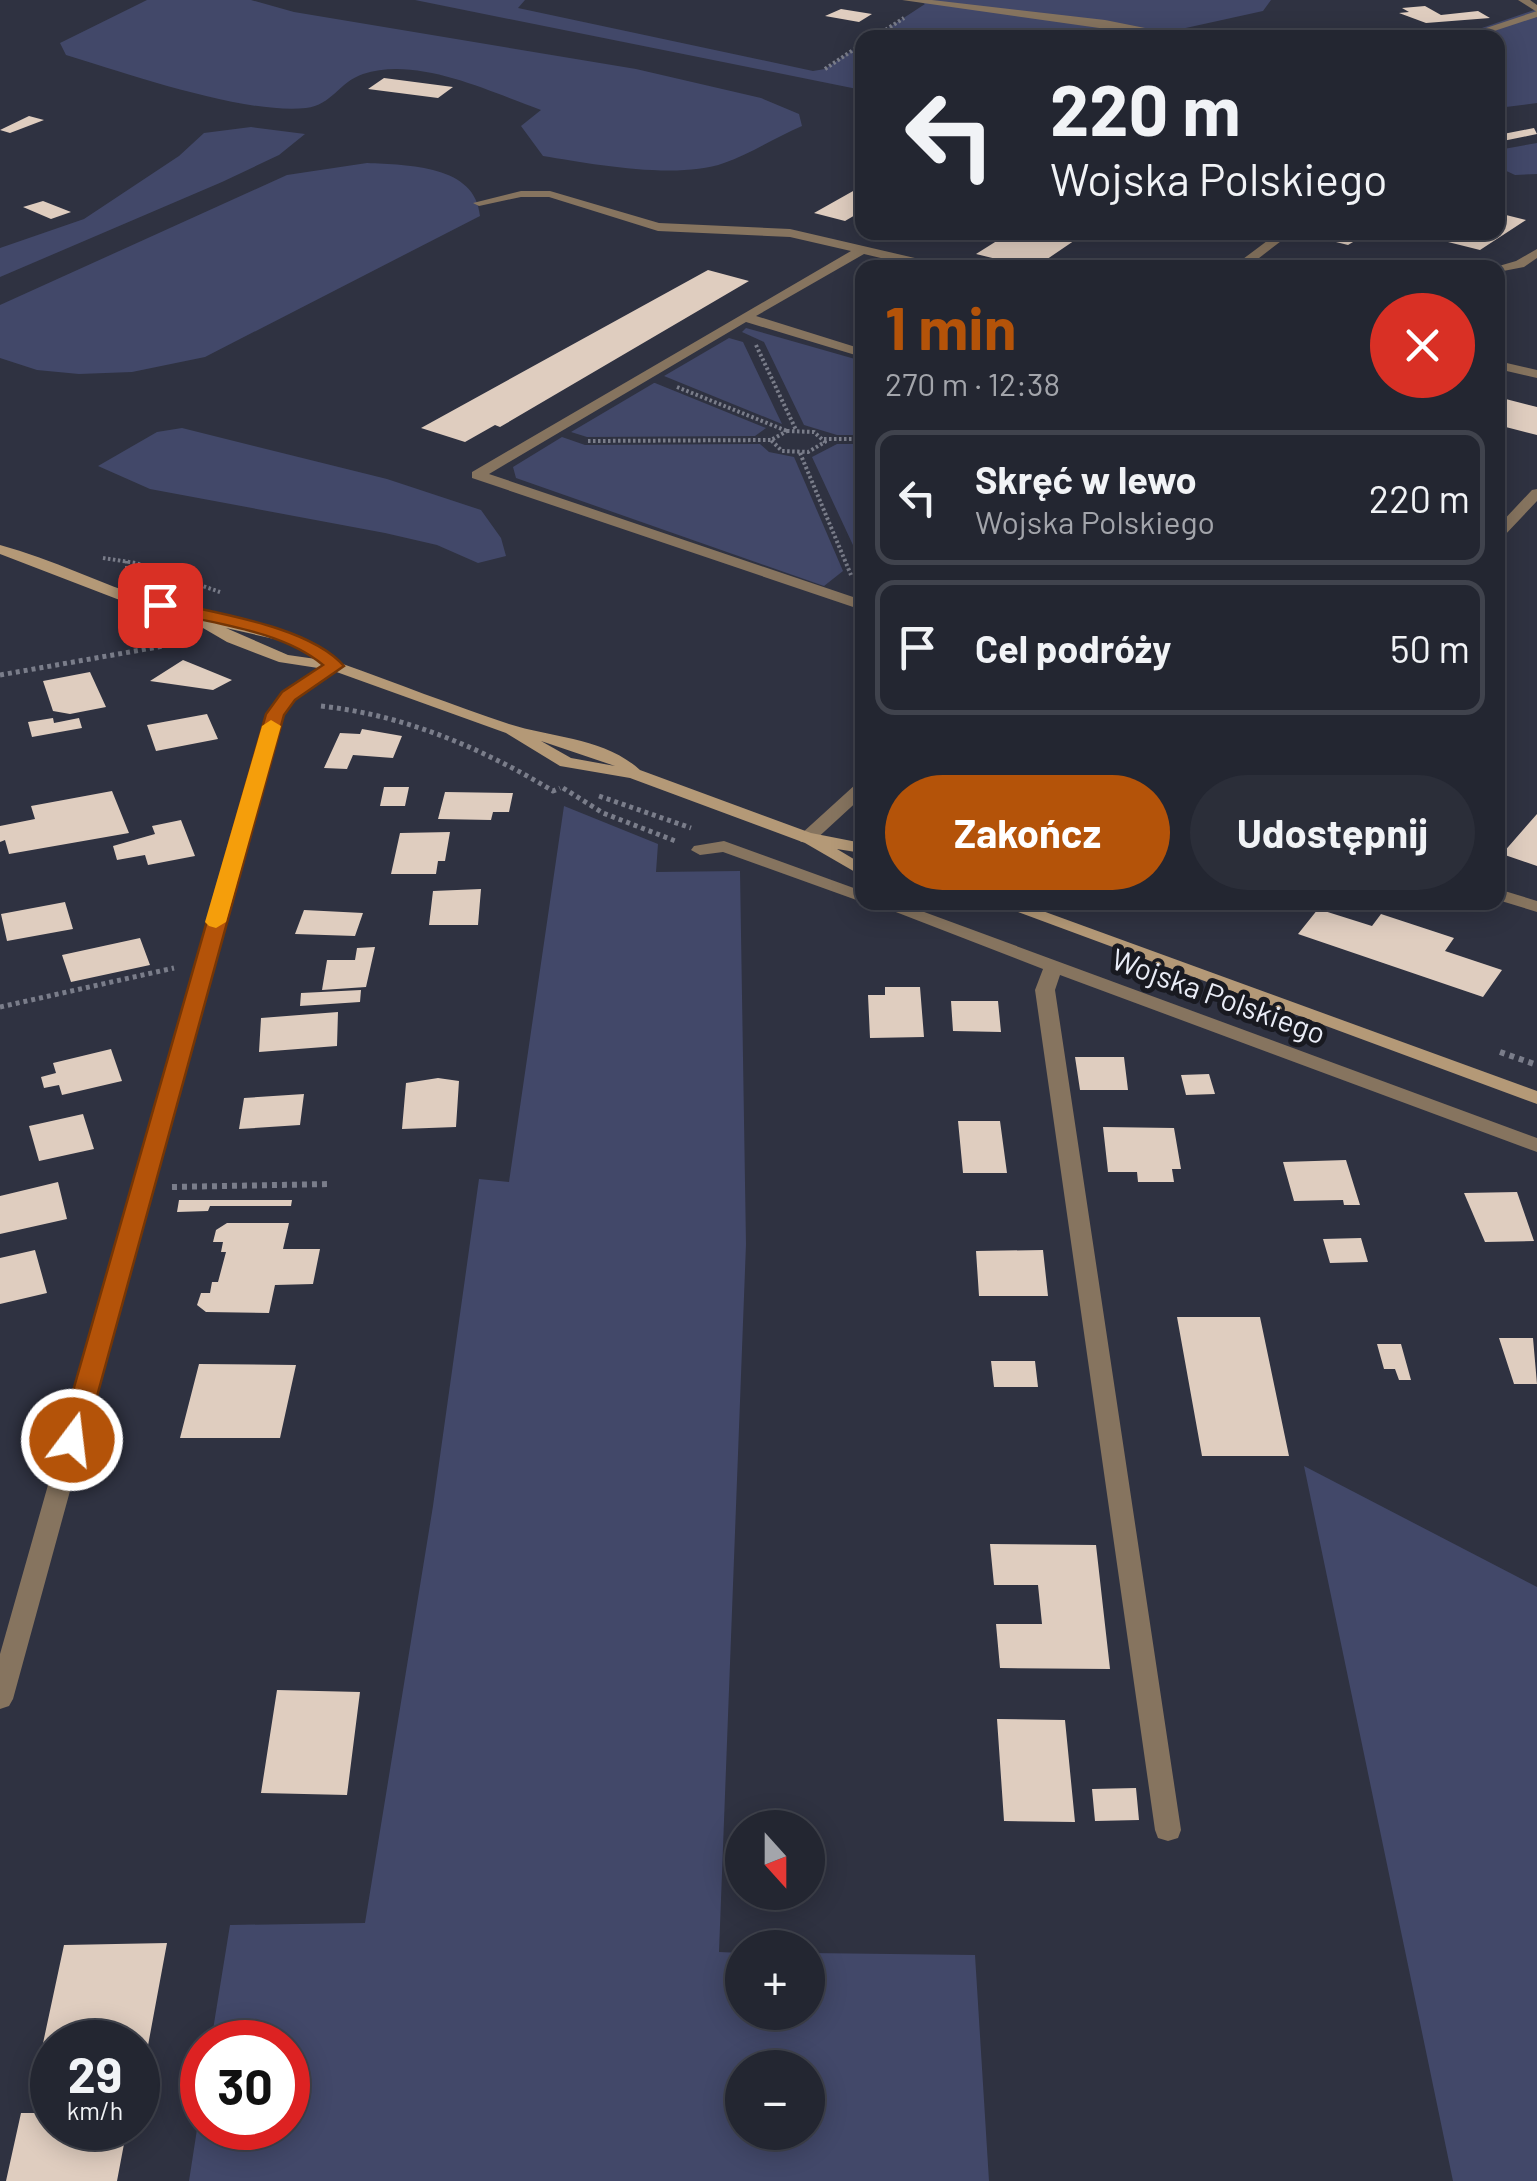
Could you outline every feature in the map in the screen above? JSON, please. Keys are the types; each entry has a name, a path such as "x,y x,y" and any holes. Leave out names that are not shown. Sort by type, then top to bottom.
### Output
{"main road":[{"path":"0,549 197,618 233,640 285,660 334,666 508,729 540,751 566,762 634,774 807,838 855,847"},
{"path":"807,838 855,867"},
{"name":"Wojska Polskiego","path":"1021,910 1537,1098"}],"street":[{"path":"907,0 1145,30"},
{"path":"1478,30 1532,5"},
{"path":"479,203 520,194 550,194 658,227 790,233 906,260"},
{"path":"1248,260 1276,240"},
{"path":"855,603 477,475 862,250"},
{"path":"1505,267 1520,264 1537,253"},
{"path":"745,318 855,352"},
{"path":"1505,366 1534,371"},
{"path":"1505,527 1537,494"},
{"path":"0,1699 275,714 288,696 334,666"},
{"path":"807,838 855,794"},
{"path":"700,850 724,846 855,895"},
{"path":"1505,896 1537,907"},
{"name":"Wojska Polskiego","path":"901,910 1537,1145"},
{"path":"1054,966 1045,990 1168,1830"}],"path":[{"path":"825,69 855,49"},
{"path":"721,332 754,342 796,430"},
{"path":"646,376 787,431"},
{"path":"554,430 586,440 772,440 796,430 824,438 855,439"},
{"path":"772,440 782,451 800,453 820,448 824,438"},
{"path":"800,453 855,585"},
{"path":"0,675 191,642"},
{"path":"0,1007 205,961"},
{"path":"142,1187 331,1184"}],"shaded area":[{"path":"147,0 251,0 294,12 636,69 761,98 799,114 802,126 744,155 705,168 634,169 543,156 521,126 541,110 430,73 384,70 363,74 315,106 281,108 186,91 66,55 60,43"},
{"path":"415,0 525,0 518,8 813,71 825,69 855,49 855,89"},
{"path":"918,0 1271,0 1263,11 1177,30 885,30 925,4"},
{"path":"1537,9 1537,103 1505,107 1505,30 1476,30"},
{"path":"251,127 305,134 279,155 222,182 0,277 0,248 84,219 179,156 204,133"},
{"path":"1537,143 1537,174 1515,175 1505,170 1505,149"},
{"path":"367,163 420,167 453,177 476,199 480,216 205,357 132,372 79,374 37,370 0,358 0,305 287,175"},
{"path":"746,328 855,359 855,435 837,435 804,425 764,342 742,332"},
{"path":"729,338 743,342 782,424 664,376"},
{"path":"654,383 766,428 755,436 587,437 571,432"},
{"path":"182,428 387,479 481,510 501,538 506,556 478,563 437,545 385,533 150,489 98,466 157,432"},
{"path":"562,437 585,445 760,444 769,452 794,457 843,571 824,586 516,478 513,467"},
{"path":"837,444 855,444 855,549 812,457"},
{"path":"564,806 658,844 656,872 740,871 746,1244 719,1952 725,1952 725,2030 825,2030 825,1953 975,1955 989,2181 189,2181 194,2150 310,2150 310,2020 215,2020 230,1925 365,1923 433,1506 479,1179 509,1182"},
{"path":"1304,1466 1537,1587 1537,2181 1453,2181"}],"building":[{"path":"1425,6 1441,15 1478,11 1490,18 1426,23 1399,13 1409,12 1402,8"},
{"path":"841,9 872,14 859,22 825,16"},
{"path":"384,78 453,87 438,98 368,89"},
{"path":"29,116 44,120 10,133 0,130"},
{"path":"1534,128 1537,134 1505,141 1505,134"},
{"path":"855,190 855,215 845,221 814,213"},
{"path":"43,201 71,212 51,219 23,207"},
{"path":"1505,215 1526,220 1505,234"},
{"path":"998,240 1075,240 1046,260 1001,260 976,254"},
{"path":"1328,240 1356,240 1348,245"},
{"path":"1440,240 1495,240 1480,250"},
{"path":"708,270 749,281 500,427 495,425 465,442 421,428"},
{"path":"1505,399 1537,407 1537,435 1505,427"},
{"path":"183,660 232,680 213,690 150,681"},
{"path":"90,672 106,707 70,714 53,711 43,681"},
{"path":"207,714 218,739 156,751 147,725"},
{"path":"53,718 54,723 79,718 82,728 32,737 28,722"},
{"path":"362,729 402,736 393,758 353,755 347,769 324,768 340,733 360,734"},
{"path":"384,787 409,787 405,806 380,806"},
{"path":"112,791 129,833 9,854 5,840 0,842 0,826 35,819 31,806"},
{"path":"445,792 513,793 509,812 493,812 491,820 438,819"},
{"path":"1537,814 1537,866 1505,855"},
{"path":"181,820 195,856 148,865 145,855 117,860 113,846 155,834 152,826"},
{"path":"450,832 445,861 438,861 436,874 391,874 400,833"},
{"path":"481,889 478,925 429,925 433,891"},
{"path":"65,902 73,929 7,941 1,914"},
{"path":"304,910 363,913 355,936 295,934"},
{"path":"1317,910 1372,926 1381,914 1454,938 1445,951 1502,970 1483,997 1298,934"},
{"path":"140,938 150,965 71,982 62,955"},
{"path":"375,947 366,987 322,990 327,960 355,960 357,948"},
{"path":"885,987 920,987 924,1037 870,1038 868,995 885,995"},
{"path":"361,990 360,1002 300,1006 301,993"},
{"path":"951,1001 998,1001 1001,1032 953,1031"},
{"path":"338,1012 337,1046 259,1052 261,1018"},
{"path":"111,1049 122,1081 62,1095 59,1085 44,1088 41,1077 56,1073 53,1063"},
{"path":"1075,1057 1124,1057 1128,1090 1080,1090"},
{"path":"1209,1074 1215,1094 1186,1095 1181,1075"},
{"path":"438,1078 459,1081 456,1127 402,1129 406,1083"},
{"path":"304,1094 300,1125 239,1129 244,1098"},
{"path":"83,1114 94,1149 39,1161 29,1126"},
{"path":"958,1121 1000,1121 1007,1173 963,1173"},
{"path":"1103,1127 1174,1128 1181,1169 1172,1169 1174,1182 1138,1182 1137,1172 1108,1172"},
{"path":"1346,1160 1360,1205 1344,1205 1343,1200 1294,1201 1283,1162"},
{"path":"58,1182 67,1219 0,1234 0,1196"},
{"path":"1517,1192 1534,1241 1485,1242 1464,1193"},
{"path":"179,1200 292,1200 291,1206 210,1206 208,1211 177,1212"},
{"path":"227,1223 289,1223 283,1249 320,1249 313,1284 275,1285 269,1313 206,1312 197,1305 201,1293 210,1293 212,1282 218,1282 226,1252 221,1252 223,1242 213,1242 216,1230"},
{"path":"1361,1238 1368,1262 1330,1263 1323,1239"},
{"path":"35,1250 47,1293 0,1304 0,1258"},
{"path":"1043,1250 1048,1296 979,1296 976,1251"},
{"path":"1177,1317 1260,1317 1289,1456 1202,1456"},
{"path":"1499,1338 1533,1338 1537,1384 1514,1384"},
{"path":"1377,1344 1401,1344 1411,1380 1399,1380 1395,1369 1384,1369"},
{"path":"991,1361 1035,1361 1038,1387 994,1387"},
{"path":"199,1364 296,1365 280,1438 180,1438"},
{"path":"990,1544 1096,1545 1110,1669 1000,1668 996,1624 1042,1624 1038,1585 994,1585"},
{"path":"277,1690 360,1692 347,1795 261,1793"},
{"path":"997,1719 1065,1720 1075,1822 1004,1821"},
{"path":"1136,1788 1139,1820 1095,1821 1092,1789"},
{"path":"167,1943 153,2020 48,2020 64,1945"},
{"path":"21,2113 30,2113 30,2150 123,2150 117,2181 6,2181"}],"slow traffic":[{"path":"216,922 271,726"}],"route":[{"path":"72,1440 275,714 288,696 334,666 326,656 280,636 197,618 160,605"}]}
